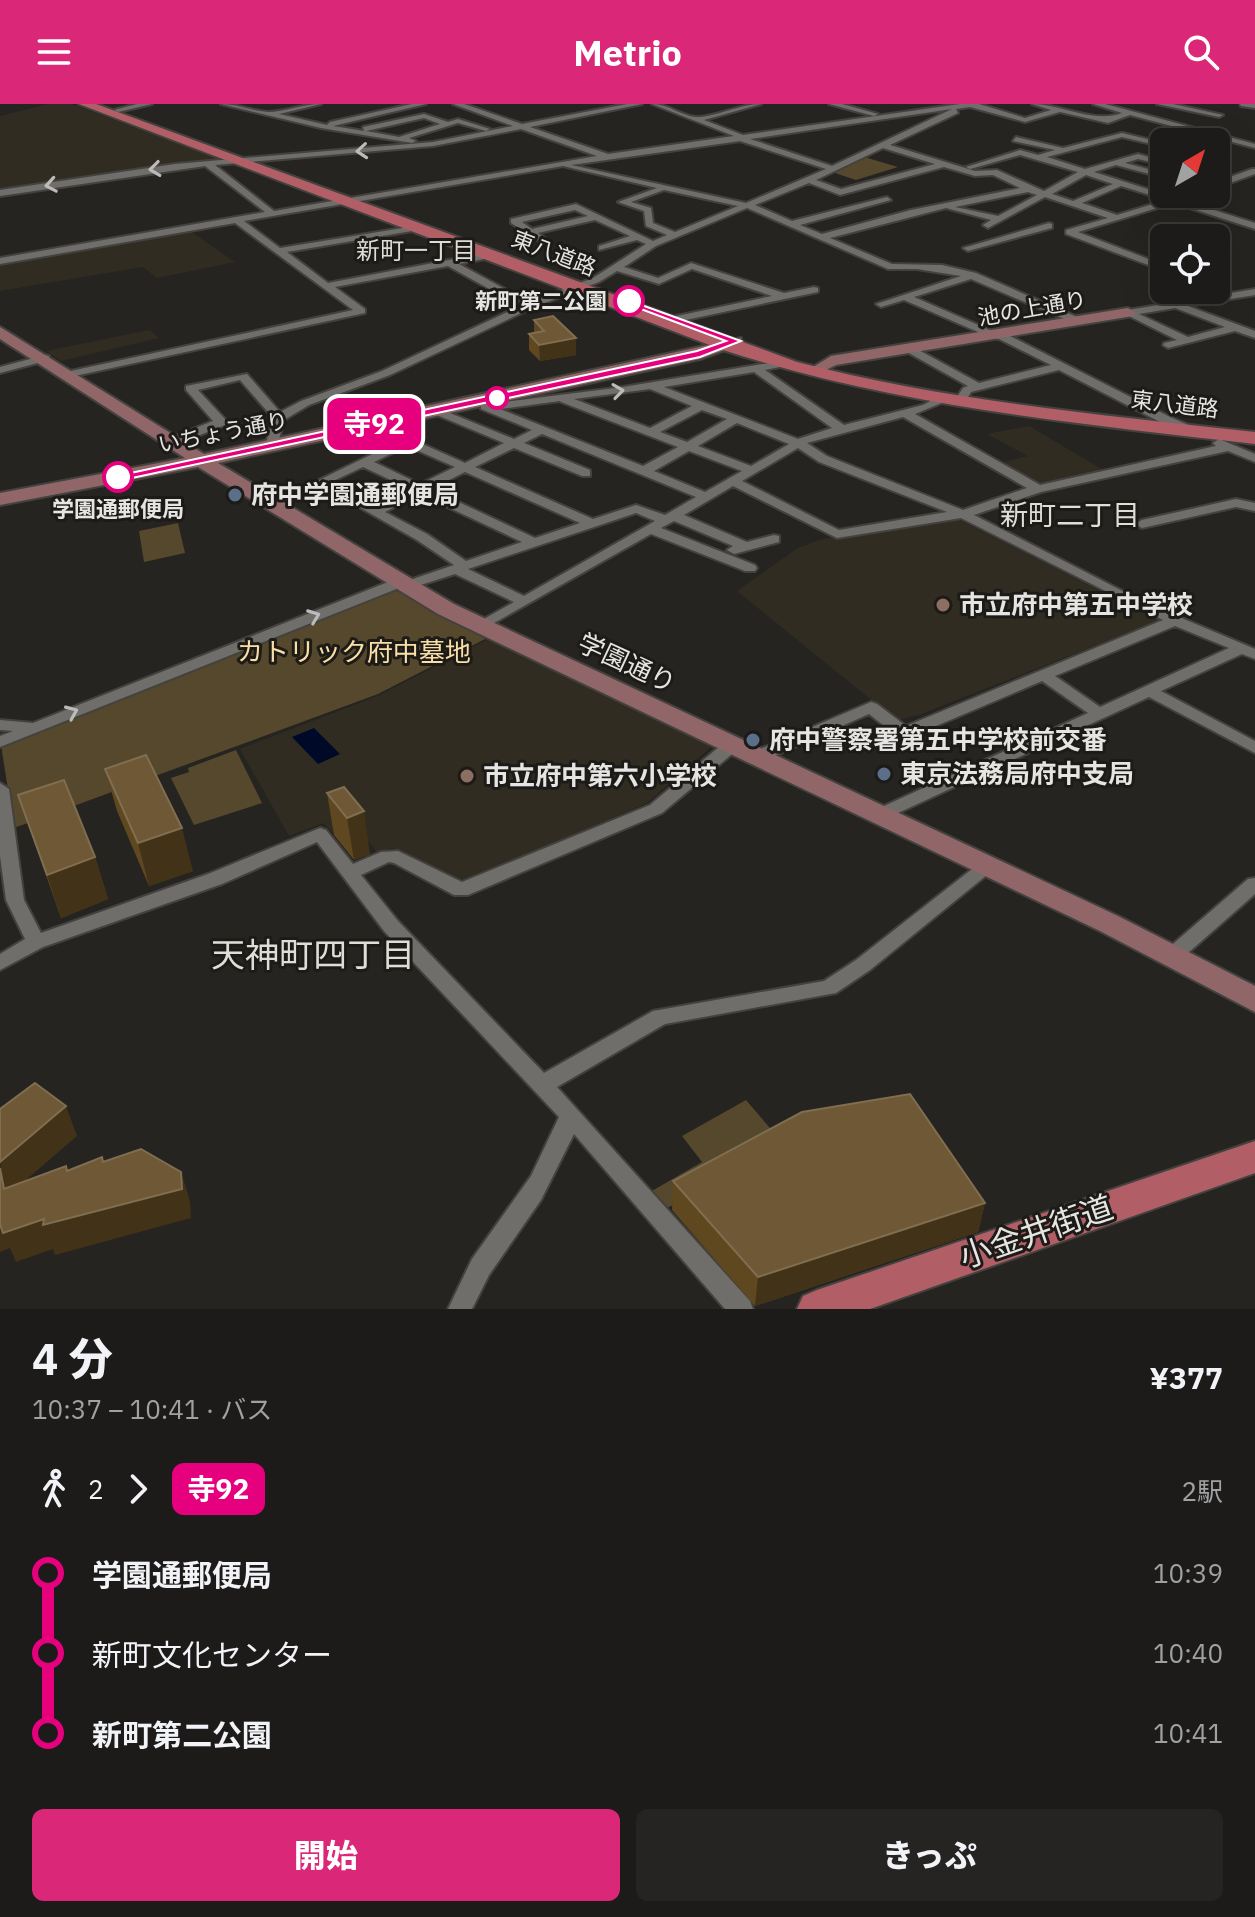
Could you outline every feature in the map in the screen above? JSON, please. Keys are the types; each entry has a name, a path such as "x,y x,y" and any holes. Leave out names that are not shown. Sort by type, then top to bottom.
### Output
{"main road":[{"name":"東八道路","path":"85,104 142,120"},
{"name":"東八道路","path":"99,104 731,343 818,369 1255,431"},
{"name":"東八道路","path":"354,200 491,255 676,319 781,364 854,384 940,400 1255,438"},
{"name":"小金井街道","path":"817,1309 1255,1157"}],"street":[{"path":"118,110 148,104"},
{"path":"228,104 321,126 433,144"},
{"path":"268,114 317,104"},
{"path":"321,126 422,104"},
{"path":"457,104 606,157"},
{"path":"474,111 496,104"},
{"path":"0,193 143,170 433,144 490,130 638,104"},
{"path":"656,104 834,169"},
{"path":"716,104 744,110"},
{"path":"697,119 744,110 757,104"},
{"path":"833,104 918,129"},
{"path":"271,447 279,418 305,403 386,373 528,306 582,286 653,244 834,169 971,104"},
{"path":"0,261 558,164 971,104 1025,120 1059,110"},
{"path":"1036,104 1108,121 1128,113"},
{"path":"1097,104 1186,128"},
{"path":"1161,104 1219,115"},
{"path":"1244,104 1255,106"},
{"path":"1164,122 1180,107"},
{"path":"356,131 424,116 447,124"},
{"path":"400,139 458,121 490,130"},
{"path":"396,122 424,132"},
{"path":"1038,157 1122,135 1150,142"},
{"path":"1016,139 1066,150"},
{"path":"1230,139 1255,146"},
{"path":"882,145 975,174 994,172 1028,189 1115,217"},
{"path":"961,169 1020,152 1150,192"},
{"path":"988,225 1085,172 1138,156 1150,159"},
{"path":"1115,163 1150,172"},
{"path":"208,164 272,213"},
{"path":"558,164 749,206 891,267 942,265 973,275 1080,322"},
{"path":"809,180 840,192 944,164"},
{"path":"1232,181 1255,171"},
{"path":"1232,181 1251,186"},
{"path":"1075,203 1122,183"},
{"path":"667,189 622,202 648,210 649,224 676,235"},
{"path":"822,237 944,206 1028,189"},
{"path":"1095,195 1110,200"},
{"path":"792,224 887,200"},
{"path":"1124,205 1139,210"},
{"path":"944,206 1049,226 1150,263"},
{"path":"541,239 514,221 576,207 653,244"},
{"path":"1069,232 1150,207"},
{"path":"1200,208 1255,226"},
{"path":"532,232 595,217"},
{"path":"70,374 361,311 235,219"},
{"path":"968,248 1049,226"},
{"path":"278,251 418,227"},
{"path":"637,237 602,248 622,264 659,281 691,266 782,296"},
{"path":"326,286 491,255"},
{"path":"450,263 528,306"},
{"path":"881,304 973,275"},
{"path":"676,319 814,290"},
{"name":"池の上通り","path":"818,369 831,361 1255,292"},
{"path":"1230,294 1235,296"},
{"path":"906,297 999,336 1166,420 1255,458"},
{"path":"1174,305 1255,335"},
{"path":"1128,313 1186,340"},
{"path":"1168,345 1237,328"},
{"name":"学園通り","path":"0,332 401,584 480,627 1173,955 1255,1000"},
{"name":"いちょう通り","path":"0,499 202,461 436,411 480,405 731,343"},
{"path":"911,350 971,392 1061,366"},
{"path":"0,370 45,358"},
{"path":"480,405 652,386 781,364"},
{"path":"758,370 841,429"},
{"path":"171,442 221,422 190,388 243,376 279,418"},
{"path":"652,386 698,407 800,444 823,459 963,514 1174,621 1248,651"},
{"path":"560,398 751,470"},
{"path":"480,627 800,444 940,400"},
{"path":"480,405 705,496"},
{"path":"651,432 698,407"},
{"path":"436,411 586,473"},
{"path":"903,412 1038,489"},
{"path":"644,471 734,420"},
{"path":"369,425 591,523"},
{"path":"376,511 543,429"},
{"path":"407,442 321,482 376,511 460,568 524,601"},
{"path":"732,481 837,534 963,514 1038,489 1229,447"},
{"path":"363,462 534,543"},
{"path":"1142,524 1236,503 1255,507"},
{"path":"0,742 401,584 460,568 636,509 668,517 744,546"},
{"path":"649,528 750,568"},
{"path":"718,556 774,539"},
{"path":"757,757 871,707 904,733 1174,621"},
{"path":"879,815 1100,714 1248,651"},
{"path":"1045,676 1100,714"},
{"path":"1151,692 1255,748"},
{"path":"0,725 34,728"},
{"path":"351,872 387,856 398,857 461,890 656,809 732,745"},
{"path":"0,789 15,900 36,942"},
{"path":"0,963 36,942 187,889 320,834 391,926 571,1115 741,1309"},
{"path":"542,1085 660,1017 829,988 863,965 987,866"},
{"path":"1173,955 1255,884"},
{"path":"460,1309 484,1259 525,1206 549,1166 571,1115"}],"shaded area":[{"path":"48,104 71,104 223,160 128,170 0,191 0,116"},
{"path":"187,229 235,262 157,278 143,267 0,291 0,263"},
{"path":"149,330 159,338 61,361 46,351"},
{"path":"1029,426 1105,471 1033,485 997,464 1028,456 987,434"},
{"name":"市立府中第五中学校","path":"951,516 1163,619 919,715 896,720 737,591 798,548 819,540"},
{"name":"市立府中第六小学校","path":"490,638 712,746 647,803 467,882 393,848 377,852 354,824 332,832 323,823 289,836 240,749 380,695"}],"green space":[{"path":"864,157 898,167 856,180 832,172"},
{"path":"178,523 185,553 144,562 139,531"},
{"name":"カトリック府中墓地","path":"387,586 489,637 378,694 14,828 1,745"},
{"path":"236,750 262,803 194,825 171,778 189,772 188,768"},
{"path":"746,1100 782,1142 664,1210 650,1192 702,1162 682,1136"}],"water":[{"path":"314,728 340,754 318,764 292,737"}],"building":[{"path":"553,316 576,338 539,345 529,334 544,331 534,320"},
{"path":"146,755 182,828 138,843 105,769"},
{"path":"64,780 95,857 47,875 18,795"},
{"path":"344,787 364,811 347,818 327,793"},
{"path":"35,1083 66,1106 0,1162 0,1109"},
{"path":"910,1094 985,1203 758,1277 673,1181 802,1112"},
{"path":"141,1149 181,1172 182,1189 43,1225 44,1219 3,1233 0,1224 0,1168 4,1189 66,1166 67,1171 102,1157 103,1162"}],"bus line":[{"name":"寺92","path":"118,477 700,354 735,341 629,301"}],"place":[{"name":"新町第二公園","path":"629,301"},
{"name":"学園通郵便局","path":"118,477"},
{"name":"府中学園通郵便局","path":"235,495"},
{"name":"市立府中第五中学校","path":"943,605"},
{"name":"府中警察署第五中学校前交番","path":"753,740"},
{"name":"東京法務局府中支局","path":"884,774"},
{"name":"市立府中第六小学校","path":"467,776"}],"district":[{"name":"新町一丁目","path":"416,251"},
{"name":"新町二丁目","path":"1070,515"},
{"name":"天神町四丁目","path":"313,955"}]}
